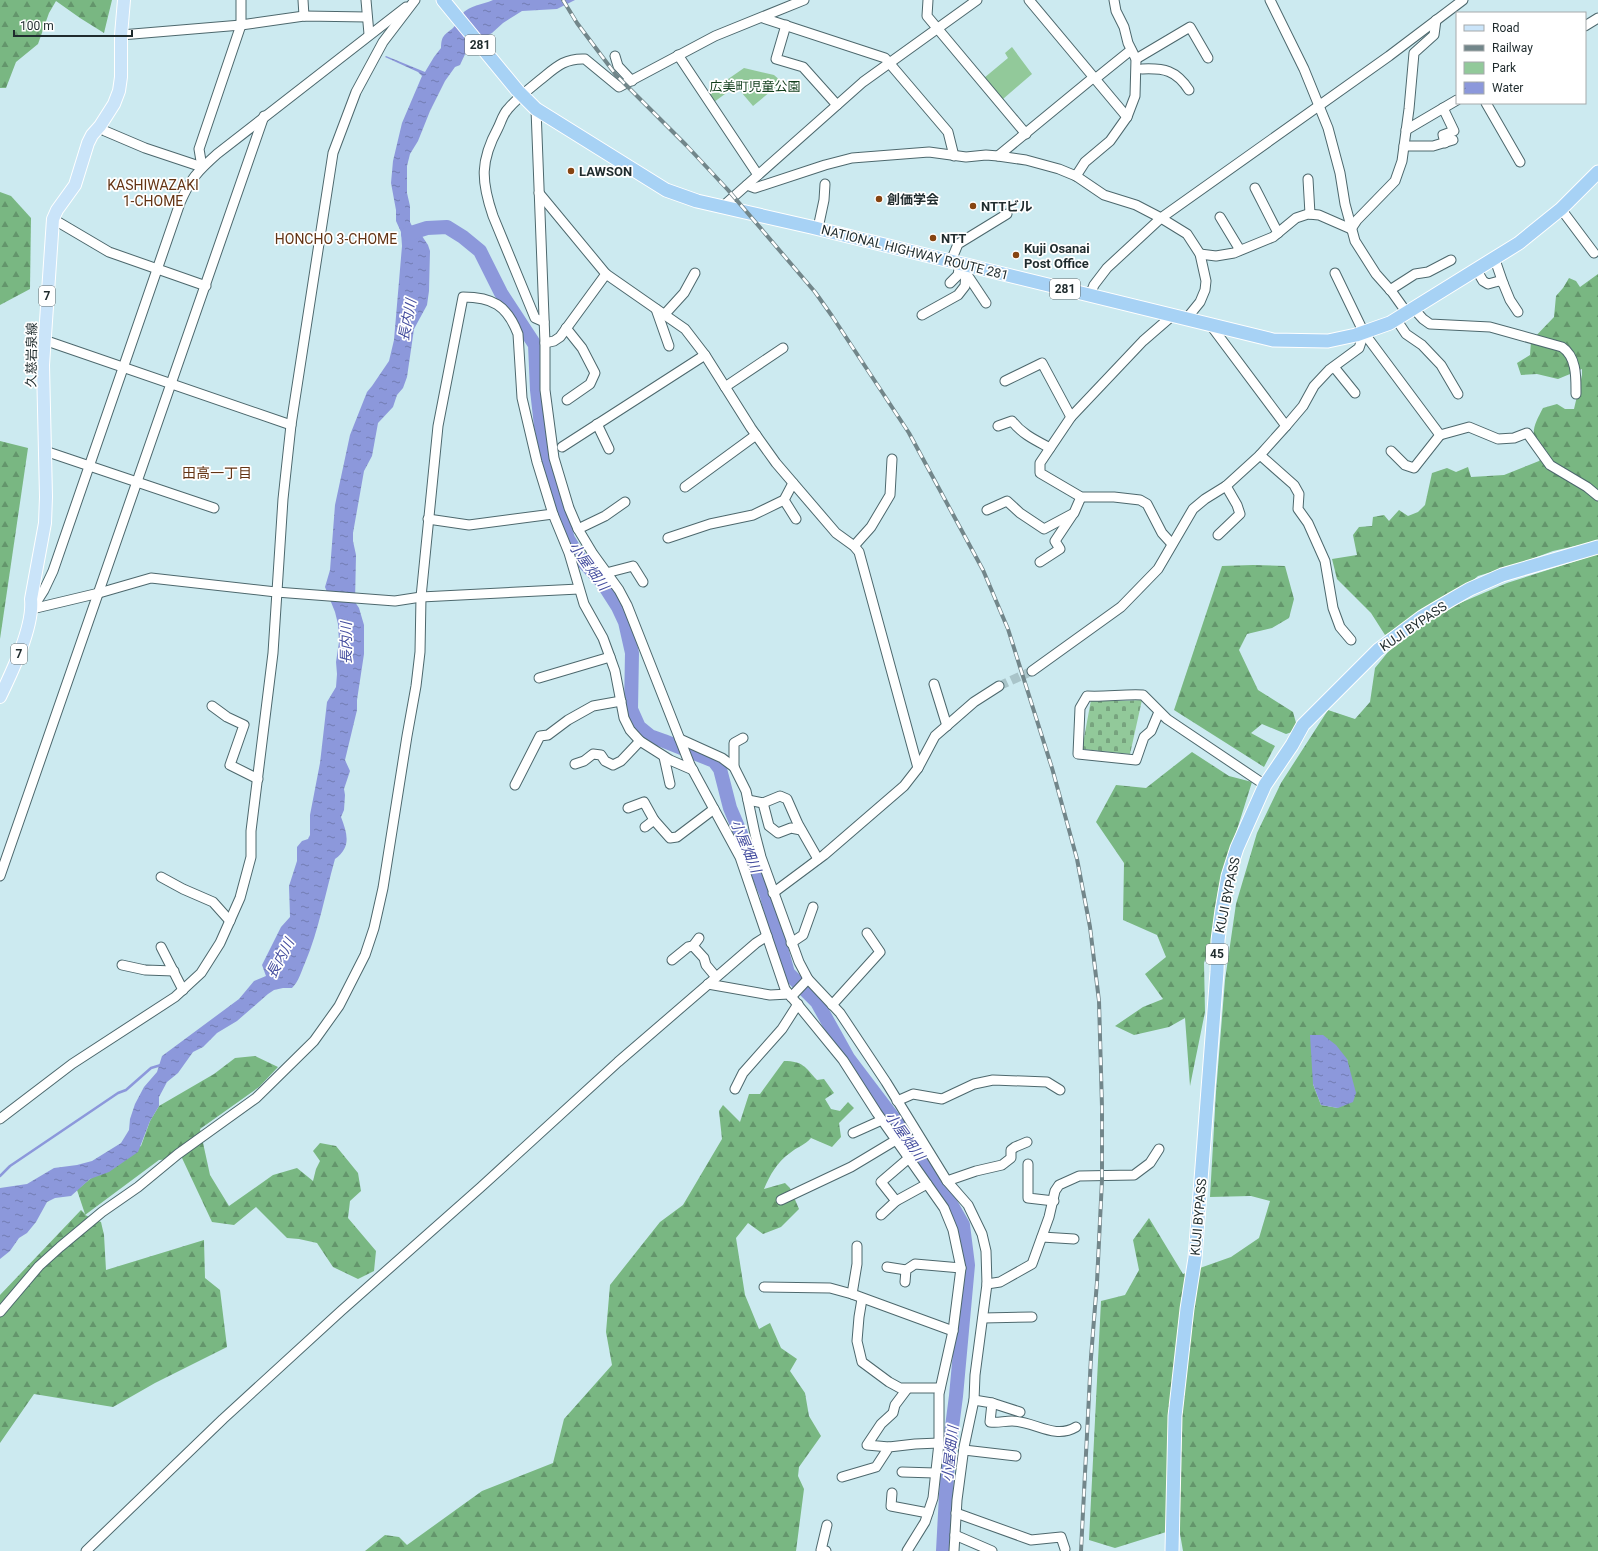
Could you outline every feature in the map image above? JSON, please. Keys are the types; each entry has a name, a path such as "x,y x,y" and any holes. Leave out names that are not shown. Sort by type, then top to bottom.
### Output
{"highway":[{"name":"NATIONAL HIGHWAY ROUTE 281","path":"443,0 519,93 536,109 666,190 697,201 818,228 959,265 1173,314 1273,340 1328,341 1364,333 1390,323 1494,257 1519,243 1561,209 1598,172"},
{"name":"KUJI BYPASS","path":"1172,1551 1175,1416 1187,1309 1195,1258 1218,940 1228,876 1237,848 1265,785 1278,763 1292,745 1303,725 1362,665 1393,637 1422,617 1470,589 1509,573 1598,547"}],"main road":[{"name":"久慈岩泉線","path":"0,697 19,654 32,609 31,599 45,523 43,366 54,219 58,210 76,185 88,143 114,104 119,91 122,77 121,35 124,0"}],"street":[{"path":"202,167 199,149 241,25 241,0"},
{"path":"303,0 304,16"},
{"path":"366,0 369,34"},
{"path":"32,609 53,571 180,203 188,185 202,167 264,116 415,0"},
{"path":"0,1119 72,1064 125,1031 183,990 200,973 220,943 240,898 251,857 251,831 273,653 282,499 291,425 333,154 356,92 383,42 415,0"},
{"path":"544,322 535,318 493,216 487,199 484,176 488,145 507,110 519,93 568,60 575,59 585,60 619,87 715,36 763,18 804,0"},
{"path":"928,0 927,16 1026,134"},
{"path":"722,206 863,82 977,0"},
{"path":"1029,0 1127,117"},
{"path":"1076,176 1085,162 1110,141 1127,117 1136,96 1136,59 1131,50 1124,27 1116,11 1114,0"},
{"path":"1270,0 1304,69 1328,128 1340,173 1345,204 1355,241 1364,256 1406,314 1406,334 1422,345 1441,365 1458,394"},
{"path":"1090,295 1094,285 1107,268 1161,218 1389,56 1463,0"},
{"path":"121,35 241,25 304,16 367,17"},
{"path":"763,18 886,58 948,132 954,156"},
{"path":"1586,25 1598,18"},
{"path":"1352,229 1357,220 1395,181 1402,162 1414,52 1434,34 1436,20"},
{"path":"786,25 776,59 803,67 837,105"},
{"path":"1136,59 1190,27 1208,58"},
{"path":"998,156 1131,50"},
{"path":"678,55 758,175"},
{"path":"614,56 618,66 632,81"},
{"path":"1142,69 1158,68 1175,73 1185,83 1189,90"},
{"path":"1406,130 1456,101"},
{"path":"1487,104 1520,162"},
{"path":"1404,146 1433,146 1449,141 1443,135 1454,130 1443,108"},
{"path":"536,109 545,343 545,390 553,459 568,508 578,529 593,554 619,590 627,605 692,768 740,857 786,990 792,995 843,1060 882,1120 944,1208 953,1230 961,1268 953,1331 939,1394 939,1443 933,1498 922,1527 907,1551"},
{"path":"0,876 264,116"},
{"path":"100,126 105,131 145,148 202,167"},
{"path":"746,185 755,188 852,158 928,152 954,156 998,156 1026,160 1059,169 1076,176 1104,195 1136,205 1187,234 1200,254 1206,281 1205,290 1200,302 1187,318"},
{"path":"1308,179 1310,214"},
{"path":"818,228 824,200 825,184"},
{"path":"1255,188 1278,233"},
{"path":"539,193 606,274 685,329 705,355 756,435 776,463 836,533 854,546 859,552 918,768"},
{"path":"1561,209 1594,253"},
{"path":"950,283 958,276 958,244 1007,214"},
{"path":"1200,254 1216,256 1240,250 1273,237 1296,218 1310,214 1319,215 1352,229"},
{"path":"1220,218 1240,250"},
{"path":"54,219 109,252 206,286"},
{"path":"1494,257 1510,300 1518,312"},
{"path":"1390,290 1415,274 1428,272 1450,260"},
{"path":"959,265 986,303"},
{"path":"922,315 958,295 965,286 959,265"},
{"path":"1476,269 1483,281 1488,284 1499,281 1503,283"},
{"path":"664,315 684,293 694,273"},
{"path":"1335,273 1364,333 1440,434"},
{"path":"545,343 554,341 560,337 606,274"},
{"path":"0,1312 39,1266 60,1247 102,1212 138,1187 178,1154 256,1098 314,1041 339,1006 365,956 374,928 383,888 416,686 420,652 421,597 438,426 463,297 488,299 499,305 507,313 518,334 522,398 538,462 553,514 569,553 584,604 603,638 610,657 624,718 630,730 640,741 664,757 692,768"},
{"path":"656,309 669,346"},
{"path":"1172,544 1162,533 1147,504 1140,500 1114,497 1081,497 1040,473 1040,463 1071,417 1143,341 1173,314"},
{"path":"1406,314 1430,324 1490,327 1562,347 1569,351 1574,365 1576,394"},
{"path":"1209,323 1286,426"},
{"path":"566,328 582,348 595,373 590,384 567,400"},
{"path":"1032,671 1121,607 1158,569 1193,509 1205,499 1226,486 1260,455 1303,406 1314,386 1334,367 1359,348 1364,333"},
{"path":"44,340 125,366 291,425"},
{"path":"725,387 783,348"},
{"path":"562,447 705,355"},
{"path":"1006,381 1042,363 1071,417"},
{"path":"1334,367 1355,393"},
{"path":"998,426 1012,421 1019,430 1050,448"},
{"path":"597,424 609,449"},
{"path":"1391,451 1405,465 1414,468 1440,434 1469,427 1498,439 1514,438 1527,433 1550,465 1587,486 1598,496"},
{"path":"685,487 756,435"},
{"path":"45,451 138,481 214,508"},
{"path":"1260,455 1294,485 1299,494 1298,509 1308,523 1325,561 1333,608 1340,627 1351,640"},
{"path":"538,462 553,459"},
{"path":"854,546 871,527 890,495 892,459"},
{"path":"668,538 710,524 753,515 784,500 793,483"},
{"path":"1218,535 1240,514 1237,505 1226,486"},
{"path":"1040,562 1060,549 1055,541 1074,513 1081,497"},
{"path":"784,500 796,519"},
{"path":"987,510 1007,501 1044,529 1074,513"},
{"path":"578,529 605,516 624,502"},
{"path":"428,519 469,525 553,514"},
{"path":"606,573 633,566 643,582"},
{"path":"32,609 99,593 151,578 286,593 395,601 421,597 579,589"},
{"path":"539,678 610,657"},
{"path":"934,684 947,726"},
{"path":"773,893 818,859 904,786 918,768 935,736 974,702 999,686"},
{"path":"1159,712 1151,731 1144,737 1136,760 1078,754 1080,708 1087,696 1105,697 1128,694 1143,695 1167,719 1265,785"},
{"path":"514,785 540,736 548,735 568,720 593,706 621,701"},
{"path":"212,706 244,725 230,765 258,779"},
{"path":"743,738 734,743 734,767 746,791 755,834 773,893 806,981 840,1013 947,1181 968,1205 980,1228 986,1250 987,1284 974,1383 974,1400 964,1450 956,1513 954,1551"},
{"path":"575,764 584,761 593,754 601,755 605,761 613,765 621,761 640,741"},
{"path":"681,742 722,758 734,767"},
{"path":"664,757 670,784"},
{"path":"748,800 763,803 780,796 787,798 801,830 818,859"},
{"path":"628,808 644,802 654,820 670,838 677,836 714,809"},
{"path":"763,803 769,826 778,833 791,828 801,830"},
{"path":"645,827 654,820"},
{"path":"161,877 183,889 213,902 230,921"},
{"path":"791,943 803,935 813,907"},
{"path":"832,1005 880,952 867,933"},
{"path":"86,1551 223,1419 341,1311 481,1187 618,1062 756,943 767,936"},
{"path":"672,960 688,947 693,946 699,938"},
{"path":"693,946 704,958 706,965 716,977"},
{"path":"161,947 183,990"},
{"path":"122,965 145,970 174,971"},
{"path":"708,984 770,995 792,995 806,981"},
{"path":"735,1089 743,1073 782,1029 798,1004"},
{"path":"897,1101 913,1094 942,1099 974,1084 993,1080 1047,1082 1060,1090"},
{"path":"853,1133 882,1120"},
{"path":"781,1200 851,1168 896,1140"},
{"path":"947,1181 976,1171 1002,1165 1011,1158 1011,1150 1026,1142"},
{"path":"987,1284 1000,1282 1032,1264 1054,1201 1055,1191 1060,1185 1080,1176 1134,1175 1150,1163 1159,1149"},
{"path":"896,1201 881,1182 909,1158"},
{"path":"1028,1164 1028,1198 1054,1201"},
{"path":"881,1215 896,1201 927,1184"},
{"path":"1042,1237 1074,1239"},
{"path":"852,1294 857,1264 857,1246"},
{"path":"887,1268 906,1270 915,1264 961,1268"},
{"path":"905,1282 906,1270"},
{"path":"764,1287 830,1288 852,1294 862,1299 953,1331"},
{"path":"862,1299 858,1317 857,1341 858,1351 862,1362 889,1382 900,1388 940,1388"},
{"path":"983,1318 1032,1317"},
{"path":"907,1389 895,1405 893,1413 881,1424 867,1445 889,1447 910,1444 939,1443"},
{"path":"974,1400 992,1403 1020,1412"},
{"path":"992,1403 990,1422 998,1423 1012,1421 1052,1432 1068,1432 1076,1427"},
{"path":"842,1477 876,1467 889,1447"},
{"path":"964,1450 1016,1456"},
{"path":"902,1472 935,1473"},
{"path":"892,1493 891,1506 928,1513"},
{"path":"956,1513 1030,1540 1061,1537 1065,1549"},
{"path":"826,1551 821,1550 827,1525"},
{"path":"955,1536 992,1551"}],"green space":[{"path":"0,0 112,0 104,33 56,1 49,13 38,44 16,62 6,88 0,88"},
{"path":"1012,47 1032,74 1003,99 984,78 1008,58 1005,53"},
{"name":"広美町児童公園","path":"744,68 774,75 782,82 753,106 736,86 714,102 708,93"},
{"path":"0,192 11,196 31,218 30,289 0,305"},
{"path":"1598,274 1598,541 1553,551 1515,565 1478,576 1459,592 1420,613 1385,635 1371,613 1337,579 1332,559 1357,555 1353,535 1359,527 1372,526 1373,517 1384,515 1389,521 1399,510 1408,516 1418,512 1425,505 1432,473 1447,468 1456,472 1468,467 1471,477 1504,475 1539,461 1547,451 1536,442 1534,437 1537,420 1543,408 1557,404 1565,409 1574,409 1582,369 1558,379 1537,374 1521,375 1517,363 1530,355 1531,341 1554,317 1556,296 1569,278 1576,281 1580,287"},
{"path":"0,441 28,448 0,639"},
{"path":"1598,554 1598,1551 1183,1551 1179,1528 1115,1548 1089,1540 1101,1301 1125,1295 1139,1270 1133,1240 1149,1218 1183,1274 1231,1257 1259,1238 1270,1201 1251,1196 1210,1197 1216,1092 1225,980 1236,904 1257,833 1281,783 1328,710 1355,719 1370,702 1375,668 1392,647 1446,609 1507,583","holes":["1347,1059 1350,1074 1338,1108 1321,1105 1313,1084"]},
{"path":"1222,566 1285,566 1294,599 1289,618 1272,628 1247,634 1239,650 1258,690 1293,712 1298,730 1286,734 1262,724 1251,733 1275,746 1264,767 1174,710"},
{"path":"1091,700 1142,700 1130,754 1082,749"},
{"path":"1192,752 1229,776 1252,782 1218,890 1215,931 1204,963 1205,1012 1190,1086 1185,1018 1169,1027 1134,1035 1115,1026 1143,1007 1163,999 1145,974 1166,957 1157,935 1123,920 1124,863 1096,822 1116,785 1146,788"},
{"path":"255,1056 278,1067 259,1087 200,1129 210,1175 229,1206 273,1175 297,1168 313,1181 320,1161 313,1151 320,1143 336,1146 358,1173 361,1191 350,1201 348,1218 376,1251 374,1271 358,1279 333,1267 317,1243 287,1238 256,1207 234,1225 212,1222 182,1158 159,1160 85,1215 101,1222 104,1235 106,1270 204,1240 205,1278 220,1290 227,1347 155,1383 113,1407 34,1394 0,1443 0,1295 81,1210 85,1214 77,1190 90,1179 141,1146 150,1121 159,1106 214,1074 235,1058"},
{"path":"784,1061 800,1064 817,1080 824,1079 834,1093 825,1099 831,1109 840,1111 848,1102 854,1108 839,1123 841,1137 832,1147 811,1138 785,1157 771,1174 764,1189 785,1183 790,1188 799,1209 781,1227 763,1234 748,1223 736,1238 745,1295 759,1329 770,1323 781,1348 797,1359 790,1371 805,1393 809,1416 821,1436 799,1467 798,1476 804,1489 796,1551 365,1551 385,1535 399,1537 407,1545 482,1491 553,1463 564,1419 612,1365 606,1332 610,1285 660,1222 683,1205 722,1139 719,1111 723,1105 740,1122 749,1094 760,1094"}],"water":[{"name":"長内川","path":"493,0 575,0 557,9 522,11 503,23 492,33 473,43 467,50 460,65 455,67 445,81 430,111 418,141 410,154 407,166 407,193 410,206 410,222 413,228 422,236 430,251 429,291 427,305 414,329 407,377 403,388 397,395 393,407 378,423 372,456 364,471 353,533 353,541 356,555 355,602 359,608 364,625 364,654 357,700 357,710 345,760 350,771 344,789 344,810 341,817 347,840 344,850 335,859 310,950 298,979 292,988 274,990 268,994 237,1021 217,1033 203,1047 193,1052 178,1073 167,1082 159,1097 159,1106 150,1121 138,1152 109,1172 90,1179 71,1196 55,1198 47,1202 36,1222 27,1233 19,1238 10,1251 0,1259 0,1188 27,1184 54,1168 77,1165 92,1161 121,1143 129,1130 130,1119 135,1104 144,1087 157,1072 162,1056 239,999 254,981 266,976 262,965 281,927 290,917 289,886 297,861 297,847 302,841 308,839 310,835 310,815 320,763 327,702 336,687 336,662 339,642 338,624 325,587 330,570 335,505 350,435 367,392 389,361 394,340 402,246 401,232 396,221 396,210 391,183 393,161 402,123 422,76 418,72 385,57 386,56 425,72 441,48 443,38 454,26 459,17 472,7"},
{"path":"1310,1035 1323,1035 1336,1045 1347,1059 1356,1093 1353,1102 1338,1108 1321,1105 1313,1084"}],"waterway":[{"name":"小屋畑川","path":"408,234 427,228 447,227 463,237 480,251 501,293 535,345 537,390 541,426 560,512 568,539 579,557 602,582 618,607 625,622 632,653 631,709 639,727 650,736 714,761 720,769 730,808 766,893 788,973 817,1002 848,1058 898,1124 942,1188 963,1225 968,1265 956,1396 948,1458 943,1551"},
{"path":"0,1176 10,1166 118,1093 126,1090 151,1068 161,1065"}],"tunnel":[{"path":"999,686 1032,671"}],"railway":[{"path":"563,0 577,23 616,75 686,145 728,190 815,292 832,316 909,433 983,570 1008,629 1052,768 1077,859 1090,927 1099,1001 1102,1107 1102,1180 1081,1551"}],"place":[{"name":"LAWSON","path":"571,171"},
{"name":"創価学会","path":"879,199"},
{"name":"NTTビル","path":"973,206"},
{"name":"NTT","path":"933,238"},
{"name":"Kuji Osanai Post Office","path":"1016,255"}],"district":[{"name":"KASHIWAZAKI 1-CHOME","path":"153,194"},
{"name":"HONCHO 3-CHOME","path":"336,239"},
{"name":"田高一丁目","path":"217,473"}]}
